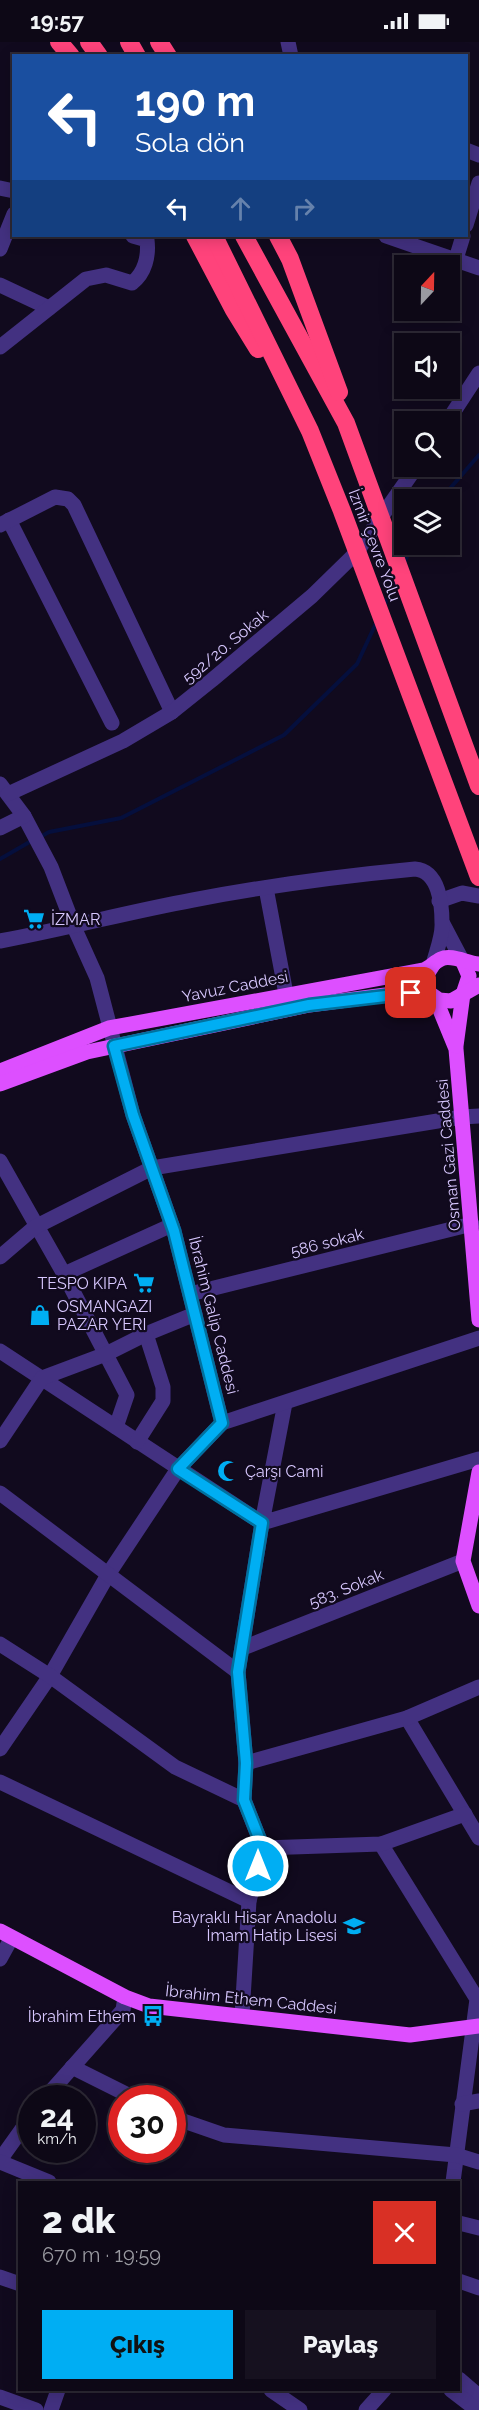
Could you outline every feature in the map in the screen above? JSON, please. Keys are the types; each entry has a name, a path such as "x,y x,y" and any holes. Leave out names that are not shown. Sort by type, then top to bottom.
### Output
{"highway":[{"path":"59,42 68,54"},
{"path":"196,237 234,310 310,431"},
{"name":"İzmir Çevre Yolu","path":"214,237 310,431 479,877"},
{"name":"İzmir Çevre Yolu","path":"245,237 346,423 479,786"},
{"path":"279,237 290,258 338,386 346,423"}],"main road":[{"name":"Yavuz Caddesi","path":"0,1071 110,1028 424,970 442,959 453,957 463,962 479,964"},
{"path":"456,1049 463,994 469,976 463,962"},
{"path":"429,993 425,986 426,976 434,965"},
{"name":"Yavuz Caddesi","path":"0,1084 87,1052 309,1005 393,994 429,993 440,1000 451,1000 479,985"},
{"name":"Osman Gazi Caddesi","path":"429,993 440,1010 456,1049 479,1320"},
{"path":"479,1472 463,1561 479,1606"},
{"name":"İbrahim Ethem Caddesi","path":"6,1935 125,1997 149,2006 410,2036 476,2026"}],"street":[{"path":"468,219 479,183"},
{"path":"0,249 12,219"},
{"path":"0,347 86,279 106,275 132,283 140,277 148,250 147,240 137,237"},
{"path":"389,237 444,255"},
{"path":"457,255 463,237"},
{"path":"460,261 479,268"},
{"path":"0,285 49,308"},
{"path":"454,411 479,372"},
{"name":"592/20. Sokak","path":"4,789 123,741 172,712 286,618 356,553 409,477"},
{"path":"112,723 4,522 55,497 68,499 74,505 172,712"},
{"name":"İbrahim Galip Caddesi","path":"4,789 27,823 51,867 97,978 133,1115 172,1225 222,1423"},
{"path":"2,826 27,823"},
{"path":"0,940 74,927 192,900 415,869 426,872 436,883 442,924 434,965"},
{"path":"266,888 286,994"},
{"path":"439,901 462,893 479,896"},
{"path":"442,924 463,962"},
{"path":"0,1257 35,1227 152,1168 479,1116"},
{"path":"0,1161 35,1227 64,1274 127,1395 116,1427"},
{"name":"586 sokak","path":"190,1294 472,1224"},
{"path":"64,1274 172,1225"},
{"path":"0,1441 42,1378 106,1354 146,1334 195,1314"},
{"path":"137,1442 163,1401 163,1387 146,1334"},
{"path":"0,1749 50,1676 109,1574 178,1469 222,1423 479,1338"},
{"path":"0,1351 262,1523 479,1459"},
{"path":"242,2015 249,1901 263,1848 244,1800 246,1763 238,1672 262,1523 285,1403"},
{"path":"0,1493 238,1672"},
{"name":"583. Sokak","path":"243,1648 463,1561"},
{"path":"0,1644 50,1676 175,1767 244,1800"},
{"path":"246,1763 407,1718 479,1687"},
{"path":"407,1718 479,1838"},
{"path":"0,1782 249,1901"},
{"path":"263,1848 381,1844 465,1814"},
{"path":"381,1844 477,1999 476,2026 462,2104 453,2181"},
{"path":"0,1959 6,1935"},
{"path":"56,2085 123,2010 125,1997"},
{"path":"72,2067 108,2085"},
{"path":"462,2104 479,2101"},
{"path":"186,2122 224,2135 456,2155 479,2162"},
{"path":"18,2135 0,2161 47,2181"},
{"path":"0,2174 18,2181"},
{"path":"460,2223 479,2228"},
{"path":"0,2277 18,2283"},
{"path":"460,2281 479,2289"},
{"path":"460,2380 479,2396"},
{"path":"51,2410 58,2391"},
{"path":"272,2391 300,2410"},
{"path":"366,2410 383,2391"},
{"path":"452,2391 477,2410"},
{"path":"0,2397 36,2410"}],"waterway":[{"path":"450,489 479,455"},
{"path":"404,563 408,555"},
{"path":"384,606 397,578"},
{"path":"40,837 49,832 121,818 284,735 357,664 377,621"},
{"path":"0,859 33,840"}],"place":[{"name":"İZMAR","path":"34,919"},
{"name":"TESPO KIPA","path":"144,1283"},
{"name":"OSMANGAZI PAZAR YERI","path":"40,1315"},
{"name":"Çarşı Cami","path":"228,1471"},
{"name":"Bayraklı Hisar Anadolu İmam Hatip Lisesi","path":"354,1926"},
{"name":"İbrahim Ethem","path":"153,2016"}],"route":[{"path":"258,1866 263,1848 244,1800 246,1763 238,1672 262,1523 178,1469 222,1423 174,1231 133,1115 114,1046 309,1005 411,993"}]}
